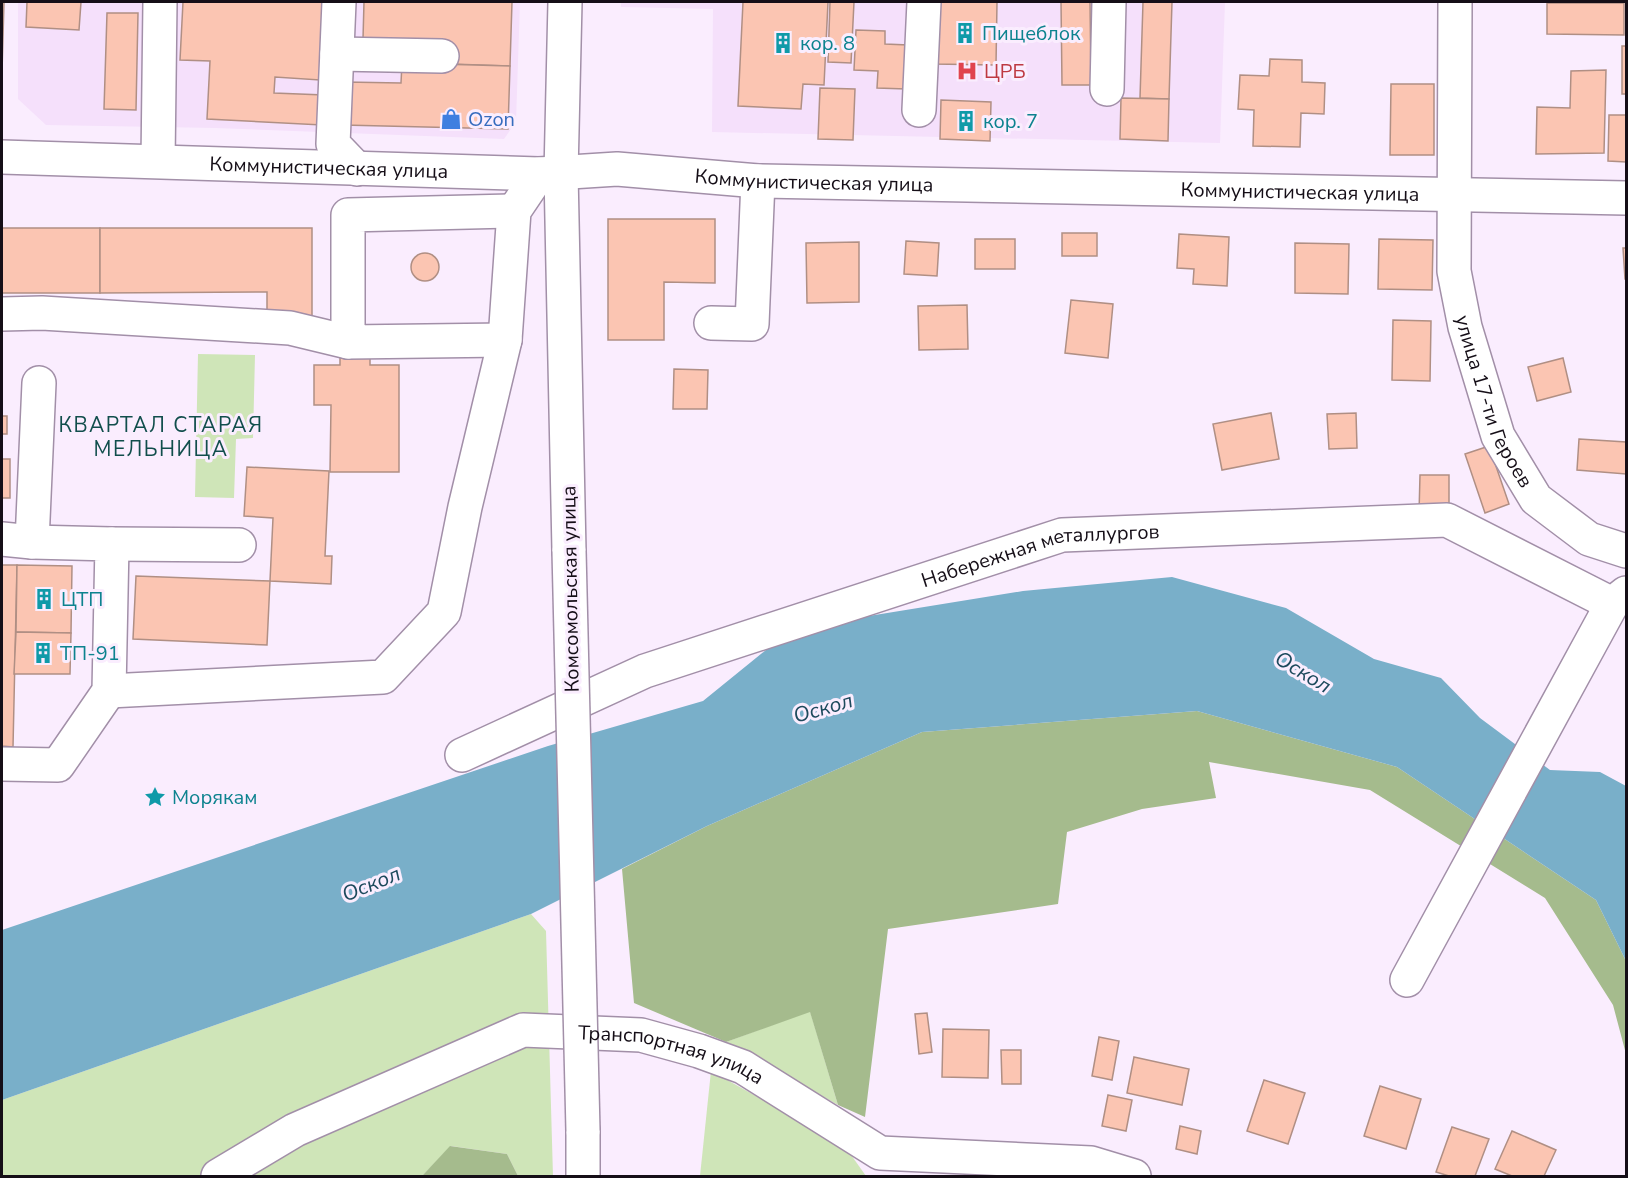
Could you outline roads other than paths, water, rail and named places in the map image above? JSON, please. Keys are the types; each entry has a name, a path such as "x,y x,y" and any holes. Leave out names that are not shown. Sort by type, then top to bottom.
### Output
{"street":[{"path":"158,161 160,2"},
{"path":"339,2 333,144 357,169"},
{"name":"Комсомольская улица","path":"565,2 550,173 569,551 583,1176"},
{"path":"919,110 924,2"},
{"path":"1107,89 1109,2"},
{"name":"улица 17-ти Героев","path":"1455,2 1454,271 1465,327 1498,436 1536,499 1589,539 1626,551"},
{"path":"337,54 442,56"},
{"name":"Коммунистическая улица","path":"2,157 550,173 617,169 758,181 1626,198"},
{"path":"109,691 383,677 444,612 465,507 505,340 514,211 550,173"},
{"path":"711,323 752,324 758,181"},
{"path":"348,342 348,215 514,211"},
{"path":"2,314 42,313 290,328 348,342 505,340"},
{"path":"39,383 16,541 238,545"},
{"name":"Набережная металлургов","path":"462,755 645,671 1062,535 1447,520 1619,598"},
{"path":"2,764 58,765 109,691 112,544"},
{"path":"1407,980 1619,598"},
{"name":"Транспортная улица","path":"218,1176 295,1130 523,1030 641,1035 699,1051 743,1067 880,1153 1091,1163 1134,1176"}],"water":[{"name":"Оскол","path":"1172,577 1286,608 1374,659 1441,678 1480,718 1550,770 1600,772 1626,786 1626,961 1596,900 1397,767 1197,711 922,732 707,826 531,914 2,1100 2,930 548,746 703,701 777,641 838,621 1023,591"}],"place":[{"name":"Пищеблок","path":"965,33"},
{"name":"кор. 8","path":"783,43"},
{"name":"ЦРБ","path":"967,71"},
{"name":"Ozon","path":"451,119"},
{"name":"кор. 7","path":"966,121"},
{"name":"ЦТП","path":"44,599"},
{"name":"ТП-91","path":"43,653"},
{"name":"Морякам","path":"155,797"}],"district":[{"name":"КВАРТАЛ СТАРАЯ МЕЛЬНИЦА","path":"161,437"}]}
